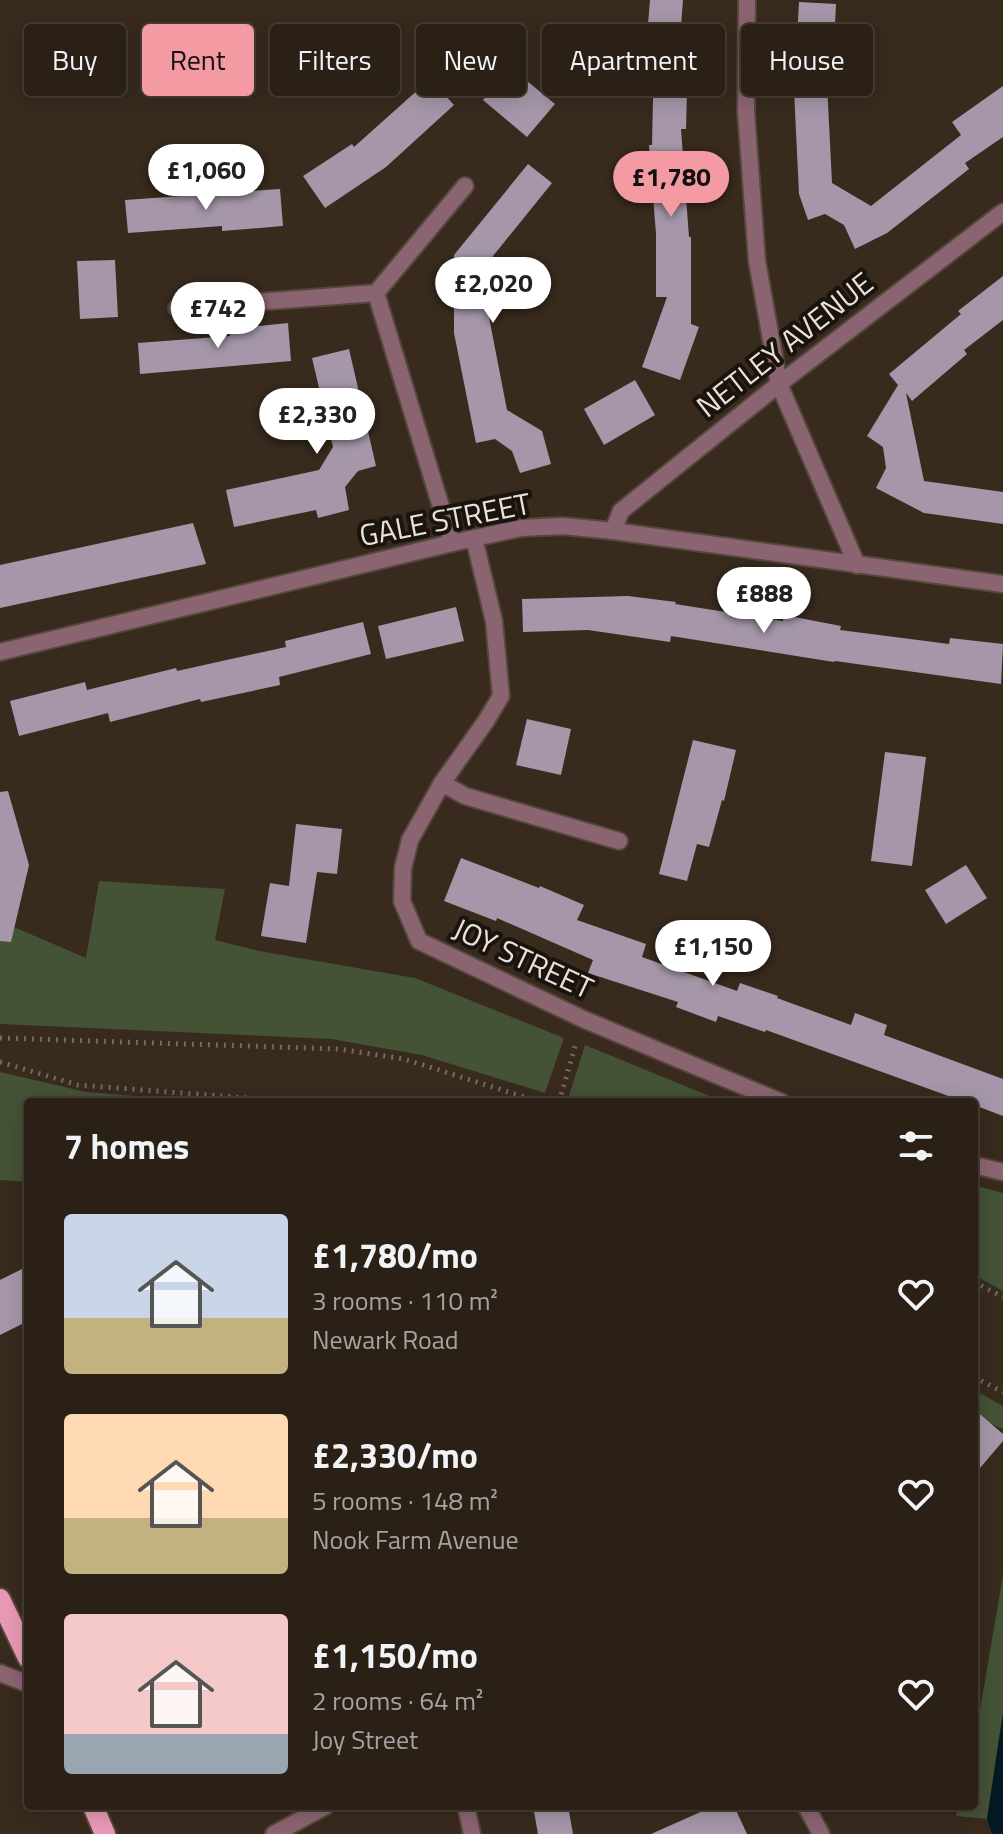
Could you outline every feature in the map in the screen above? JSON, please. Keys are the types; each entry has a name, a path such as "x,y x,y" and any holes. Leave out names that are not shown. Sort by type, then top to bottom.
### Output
{"main road":[{"path":"0,1599 24,1650"},
{"path":"95,1810 105,1834"}],"street":[{"path":"747,0 746,112 757,261 779,384 857,565"},
{"path":"177,308 376,293 465,186"},
{"name":"NETLEY AVENUE","path":"613,531 621,511 779,384 1003,212"},
{"path":"376,293 452,543"},
{"name":"GALE STREET","path":"0,652 521,528 563,526 613,531 1003,584"},
{"path":"474,538 494,621 501,696 442,783 465,796 619,841"},
{"name":"JOY STREET","path":"442,783 410,840 403,868 402,901 419,941 583,1019 771,1098"},
{"path":"978,1166 1003,1172"},
{"path":"0,1673 24,1682"},
{"path":"274,1834 319,1810"},
{"path":"467,1810 472,1834"},
{"path":"808,1810 821,1834"}],"path":[{"path":"560,1098 583,1019"},
{"path":"0,1038 339,1049 404,1059 527,1098"},
{"path":"0,1062 78,1085 248,1098"},
{"path":"978,1284 1003,1297"},
{"path":"978,1379 1003,1392"}],"green space":[{"path":"99,881 225,889 215,940 259,951 415,978 564,1038 545,1093 422,1055 331,1039 0,1024 0,921 86,958"},
{"path":"585,1045 714,1098 568,1098"},
{"path":"0,1072 86,1092 159,1098 24,1098 24,1182 0,1180"},
{"path":"978,1186 1003,1193 1003,1291 978,1277"},
{"path":"978,1392 1003,1406 1003,1429 978,1418"},
{"path":"1003,1575 1003,1713 987,1819 956,1816 958,1810 978,1810 978,1722"}],"water":[{"path":"1003,1713 1003,1834 992,1834 987,1819"}],"building":[{"path":"650,0 683,0 681,24 648,24"},
{"path":"799,2 836,4 835,24 798,24"},
{"path":"526,80 555,104 527,137 483,100 486,96 526,96"},
{"path":"1003,86 1003,137 965,163 969,169 887,233 855,249 844,225 825,214 808,220 799,194 794,96 828,96 832,183 871,206 961,135 952,122"},
{"path":"416,92 416,96 446,96 454,105 386,167 325,208 303,176 352,144 354,147"},
{"path":"653,96 687,96 686,129 681,129 691,237 691,324 699,327 680,380 642,367 667,297 656,297 656,234 649,145 652,145"},
{"path":"528,164 552,183 493,256 493,307 487,307 507,410 542,431 551,464 520,473 512,451 495,439 476,443 454,333 454,255"},
{"path":"280,189 283,226 222,231 222,226 128,233 125,200"},
{"path":"115,260 118,317 80,319 77,261"},
{"path":"1003,276 1003,320 964,350 967,354 912,401 906,393 924,481 1003,492 1003,524 924,513 876,488 886,468 883,447 867,436 898,385 889,374 961,314 958,311"},
{"path":"288,323 291,361 140,374 138,343 230,336 229,329"},
{"path":"349,349 376,466 358,471 345,487 349,510 318,518 316,510 234,527 226,490 319,470 333,447 312,358"},
{"path":"635,380 655,415 604,445 584,409"},
{"path":"193,523 206,564 0,608 0,565"},
{"path":"628,596 783,621 784,615 841,626 840,630 949,644 950,638 1003,644 1001,684 671,636 670,642 588,630 523,632 522,599"},
{"path":"456,607 464,641 386,659 378,626"},
{"path":"363,622 371,654 279,677 280,685 201,702 200,699 110,722 108,713 19,736 10,701 85,682 87,690 176,668 177,671 286,647 285,641"},
{"path":"527,719 571,729 561,775 516,765"},
{"path":"693,740 736,750 709,847 697,844 687,881 659,874"},
{"path":"885,752 926,757 912,866 871,861"},
{"path":"8,791 29,865 11,942 0,941 0,792"},
{"path":"296,824 342,829 337,874 317,872 306,943 261,936 270,883 289,886"},
{"path":"461,858 540,886 584,905 577,920 646,944 642,957 737,991 740,983 851,1025 855,1013 887,1025 884,1035 1003,1079 1003,1116 978,1107 978,1098 954,1098 766,1030 718,1016 716,1022 676,1007 678,1002 588,973 593,960 497,918 496,921 444,901"},
{"path":"966,865 987,898 946,924 925,890"},
{"path":"24,1268 24,1323 0,1335 0,1280"},
{"path":"978,1412 1003,1434 1003,1441 978,1470"},
{"path":"534,1810 569,1810 573,1834 538,1834"},
{"path":"705,1810 736,1810 747,1834 651,1834"}]}
